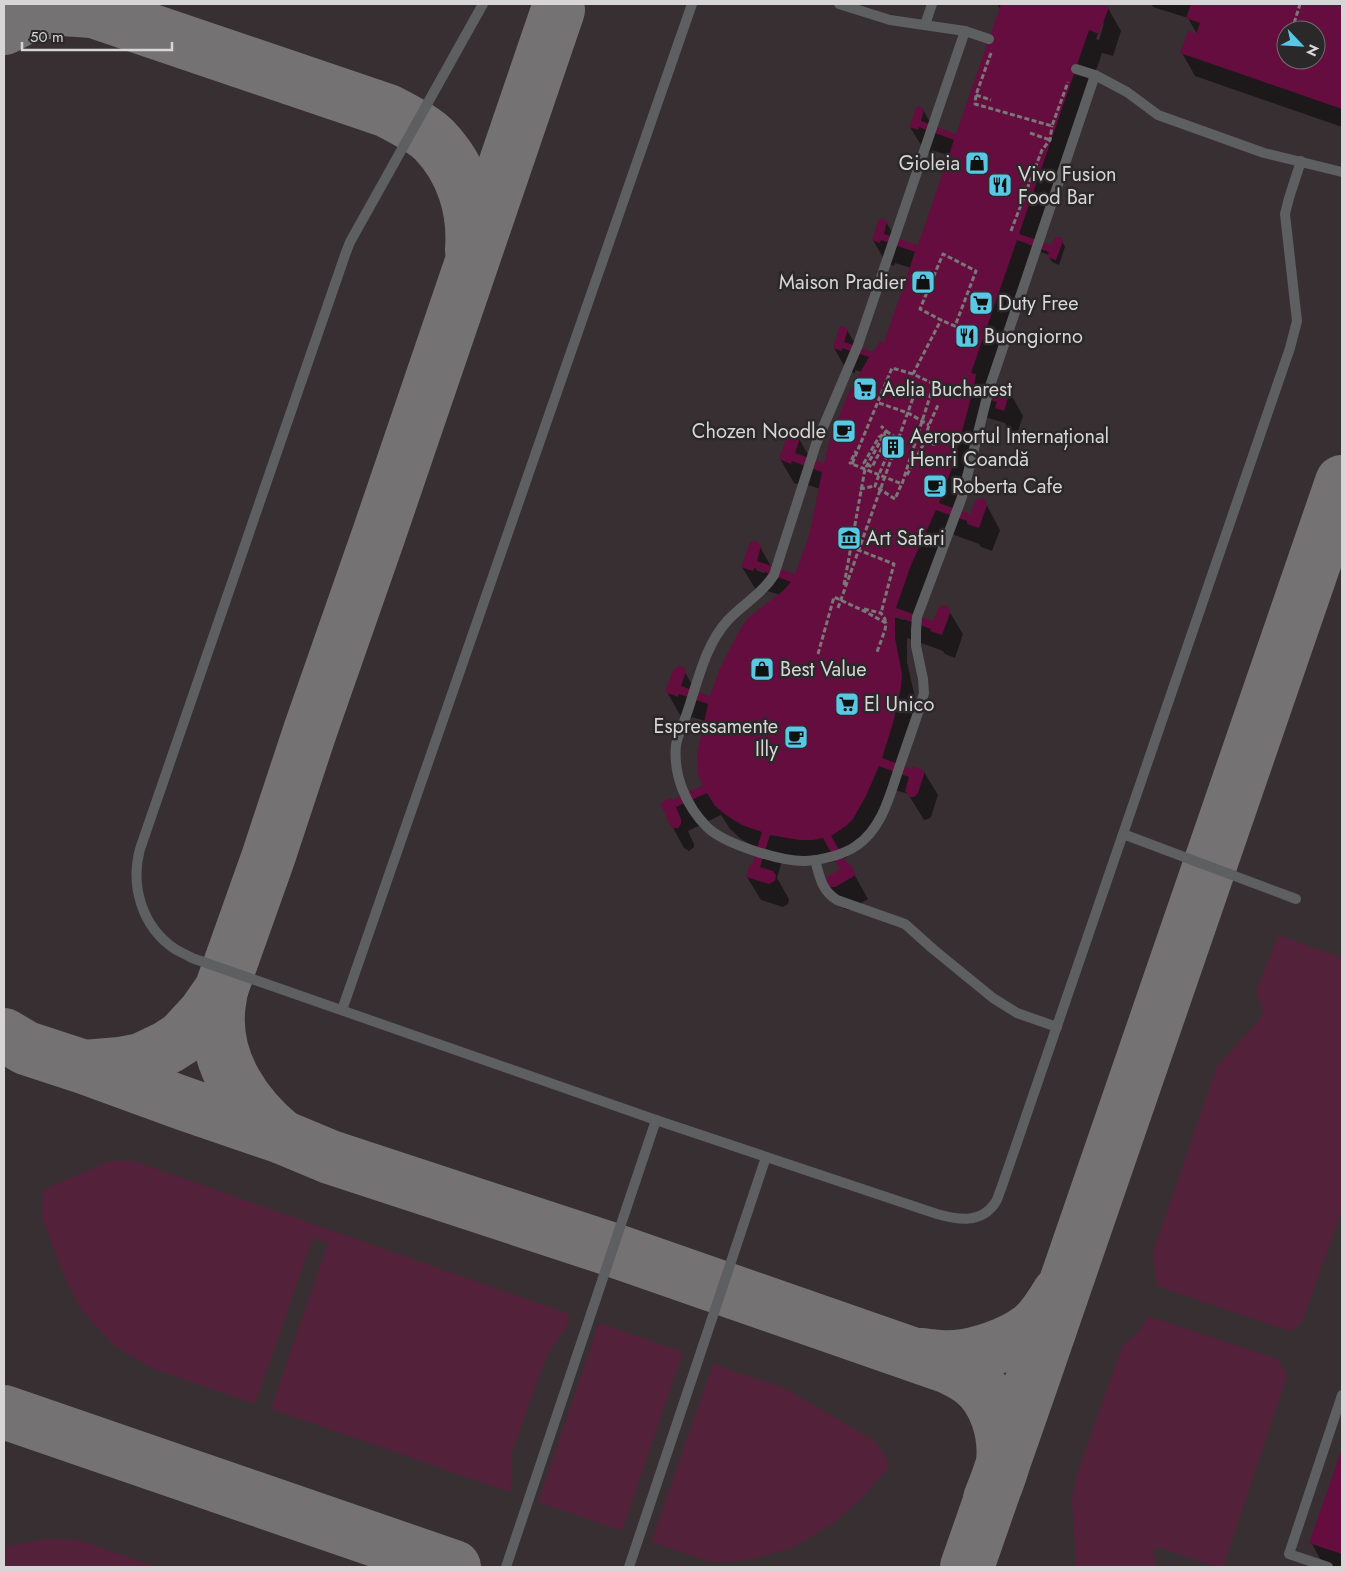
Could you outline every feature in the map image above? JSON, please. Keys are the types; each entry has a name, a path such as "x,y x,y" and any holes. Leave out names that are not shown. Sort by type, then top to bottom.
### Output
{"lane":[{"path":"483,4 350,242 345,255 136,863 136,878 141,905 154,929 162,939 192,958 766,1158 955,1219 969,1219 983,1215 995,1204 1001,1189 1290,348 1297,321 1285,214 1302,161"},
{"path":"342,1010 692,4"},
{"path":"839,4 890,20 965,31 992,42"},
{"path":"925,25 932,4"},
{"path":"965,31 858,345 816,444 774,575 767,586 717,633 707,654 676,743 676,765 682,788 693,810 708,829 732,843 775,857 804,861 828,858 856,846 873,831 885,810 924,693 916,646 917,617 962,497 988,389 1095,75"},
{"path":"1076,69 1095,75 1127,92 1158,115 1264,153 1342,172"},
{"path":"1124,834 1296,899"},
{"path":"816,860 824,889 829,896 905,924 932,949 993,998 1017,1013 1057,1027"},
{"path":"506,1567 656,1120"},
{"path":"629,1567 766,1158"},
{"path":"1328,1567 1288,1554 1342,1395"}],"path":[{"path":"1295,20 1300,4"},
{"path":"992,42 975,104 1052,126"},
{"path":"1010,231 1042,150 1050,140 1052,126 1069,81"},
{"path":"976,95 990,100"},
{"path":"1030,133 1050,140"},
{"path":"942,254 976,270 955,326 941,320 920,309 942,254"},
{"path":"913,374 941,320"},
{"path":"892,368 913,374 934,384 902,484 852,464 892,368"},
{"path":"854,464 850,463 867,421 879,403 888,384"},
{"path":"838,608 914,398"},
{"path":"879,403 908,413 929,425"},
{"path":"860,489 876,486 896,499 923,445 938,405"},
{"path":"868,465 872,466 886,440 885,432 881,426"},
{"path":"868,465 864,463 879,436 885,432"},
{"path":"876,486 895,437 885,432"},
{"path":"925,440 935,445"},
{"path":"844,585 865,470 868,465"},
{"path":"843,544 894,564 881,613"},
{"path":"818,654 834,597 886,623 877,652"},
{"path":"840,602 881,613 885,618 885,626"}],"shaded area":[{"path":"4,4 1342,4 1342,1567 4,1567"},
{"path":"1278,935 1342,958 1342,1210 1302,1322 1296,1328 1289,1331 1157,1286 1153,1252 1217,1066 1260,1019 1263,1010 1256,991"},
{"path":"110,1161 134,1161 569,1314 567,1326 547,1355 512,1452 510,1492 271,1409 328,1243 313,1238 255,1404 151,1368 112,1344 80,1308 60,1267 42,1217 43,1190"},
{"path":"1147,1316 1278,1359 1287,1376 1223,1567 1216,1567 1156,1546 1153,1553 1156,1567 1076,1567 1072,1499 1077,1474 1123,1344 1138,1332"},
{"path":"599,1323 683,1352 622,1531 538,1502"},
{"path":"713,1364 786,1389 873,1440 885,1455 889,1467 861,1499 832,1524 792,1548 747,1560 714,1563 651,1542"},
{"path":"61,1539 81,1541 158,1567 4,1567 4,1547 40,1540"}],"building":[{"name":"Aeroportul Internațional Henri Coandă","path":"1001,4 1099,4 1109,7 1099,34 1089,30 1019,234 1051,245 1055,237 1061,237 1063,241 1056,260 1047,257 1049,252 1017,240 971,373 976,374 974,388 999,396 1003,387 1009,388 1010,392 1004,411 995,408 997,402 972,394 953,465 939,503 970,514 976,500 985,499 987,505 979,528 967,524 967,521 936,510 911,565 896,608 933,621 939,607 944,605 949,608 950,613 942,635 895,616 895,638 902,674 901,687 893,723 882,758 912,769 913,766 925,771 918,793 914,797 910,797 905,791 909,777 879,766 866,796 853,819 831,836 856,875 835,887 830,887 826,882 827,877 840,869 823,838 799,840 770,835 760,867 773,871 776,875 775,881 769,884 746,877 750,864 752,865 762,832 742,825 726,815 715,806 707,793 676,807 681,824 678,828 673,828 670,825 660,803 671,798 672,800 703,785 698,775 697,754 708,704 679,694 678,697 665,692 673,670 679,666 684,667 686,671 681,686 710,696 721,666 741,628 749,617 783,591 791,582 754,568 753,571 741,567 750,542 757,541 761,546 757,561 795,574 809,536 822,472 792,461 791,464 779,459 787,437 793,433 799,436 795,453 824,463 831,436 847,396 869,357 842,348 842,351 833,348 839,328 842,326 848,329 844,342 873,352 880,341 884,343 915,252 881,240 880,243 872,240 878,221 881,218 887,221 884,234 918,245 954,140 919,127 918,130 909,127 916,108 919,106 924,109 921,121 956,134"},
{"path":"1191,4 1342,4 1342,109 1180,53 1188,31 1196,34 1200,23 1186,18"},
{"path":"1342,1449 1342,1554 1309,1543"}],"taxiway":[{"path":"75,4 388,111 418,128 434,140 453,164 460,177 469,206 472,250"},
{"path":"4,28 27,16 62,9 93,11"},
{"path":"4,1035 26,1048 84,1067 141,1060 182,1038 205,1013 221,990 268,858 558,10"},
{"path":"967,1567 1342,482"},
{"path":"221,990 218,1010 218,1031 227,1066 245,1098 256,1112 282,1137"},
{"path":"89,1069 282,1137 330,1157 613,1250 949,1367 967,1377 981,1388 988,1397 998,1418 1003,1440 1003,1462 990,1499"},
{"path":"920,1355 964,1356 1005,1344 1035,1325 1059,1293"},
{"path":"4,1412 454,1567"}],"place":[{"name":"Gioleia","path":"977,163"},
{"name":"Vivo Fusion Food Bar","path":"1000,185"},
{"name":"Maison Pradier","path":"923,282"},
{"name":"Duty Free","path":"981,303"},
{"name":"Buongiorno","path":"967,336"},
{"name":"Aelia Bucharest","path":"865,389"},
{"name":"Chozen Noodle","path":"844,431"},
{"name":"Aeroportul Internațional Henri Coandă","path":"893,447"},
{"name":"Roberta Cafe","path":"935,486"},
{"name":"Art Safari","path":"849,538"},
{"name":"Best Value","path":"762,669"},
{"name":"El Unico","path":"847,704"},
{"name":"Espressamente Illy","path":"796,737"}]}
